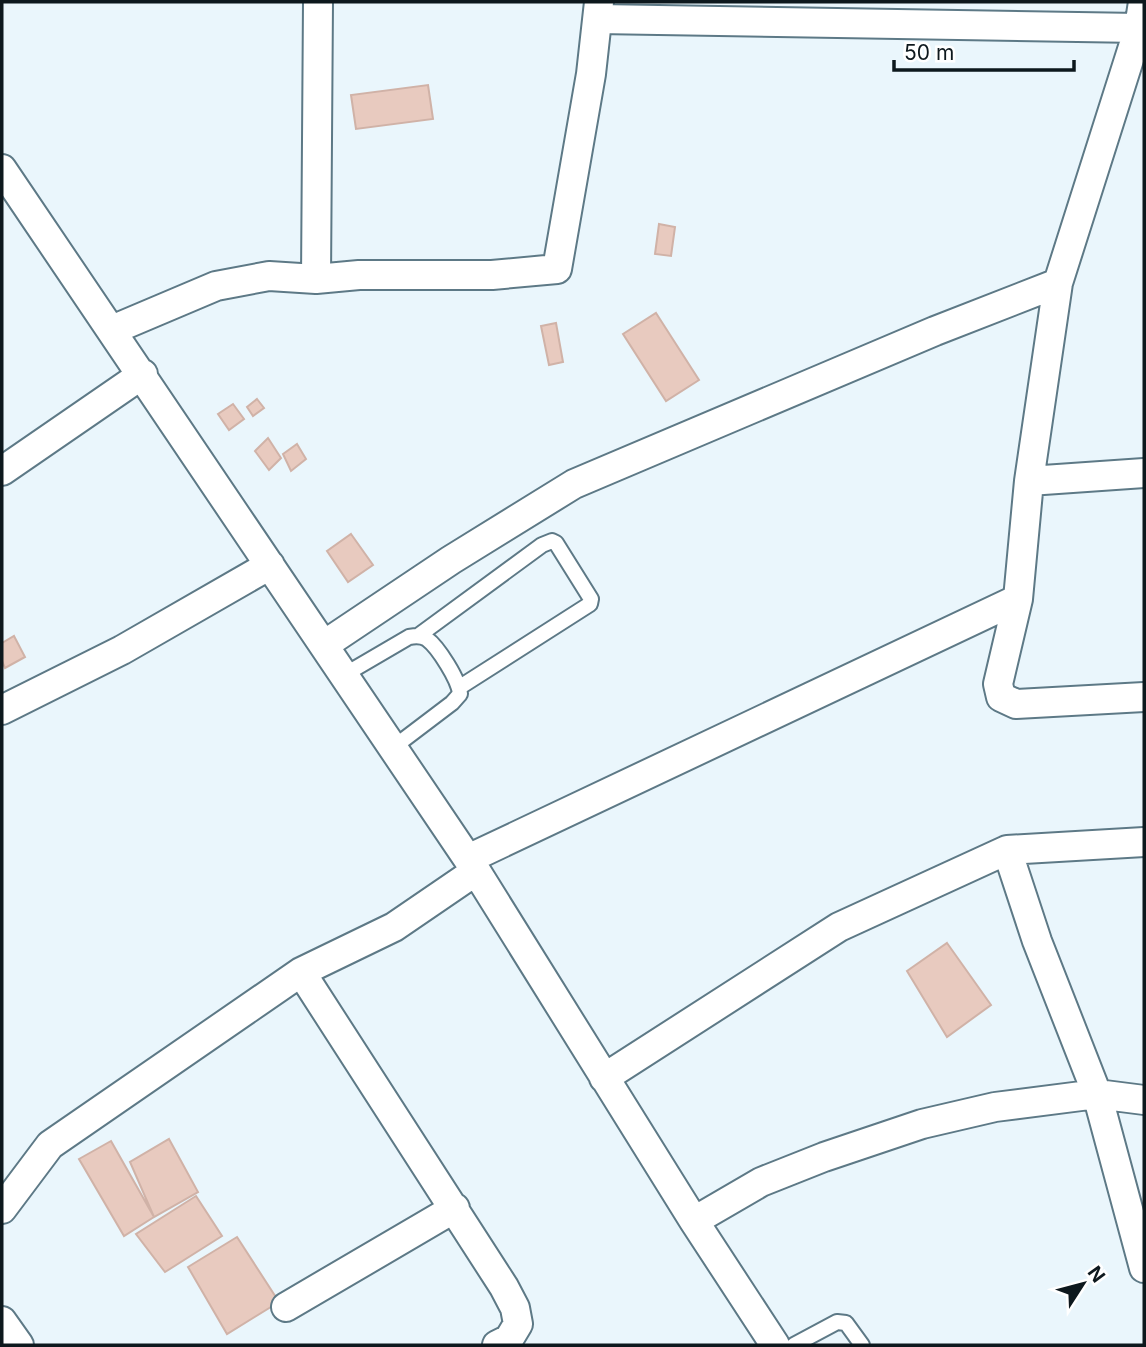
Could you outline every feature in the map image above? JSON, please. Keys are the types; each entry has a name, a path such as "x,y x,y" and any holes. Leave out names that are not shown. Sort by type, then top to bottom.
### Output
{"street":[{"path":"316,279 318,2"},
{"path":"113,330 216,286 269,276 316,279 359,275 492,275 557,269 598,10 1142,10 1058,283 1029,481 1018,599 998,684 1001,697 1008,703 1144,697"},
{"path":"2,169 143,374 472,865 694,1221 775,1345"},
{"path":"324,645 451,560 574,484 935,331 1058,283"},
{"path":"2,471 143,374"},
{"path":"1029,481 1144,472"},
{"path":"2,710 122,650 270,565"},
{"path":"2,1209 50,1145 300,972 394,927 472,865 1018,599"},
{"path":"604,1078 839,927 1007,850 1144,842"},
{"path":"1007,850 1037,942 1097,1094 1144,1268"},
{"path":"300,972 383,1104 454,1208 515,1308 518,1324 509,1339 497,1345"},
{"path":"694,1221 761,1182 824,1157 922,1124 995,1107 1097,1094 1144,1100"},
{"path":"286,1307 454,1208"},
{"path":"2,1321 19,1345"}],"lane":[{"path":"418,636 542,545 552,541 556,543 591,599 590,604 460,687"},
{"path":"344,675 409,637 418,636 428,639 459,682 460,694 452,704 394,747"},
{"path":"794,1345 837,1322 846,1323 862,1345"}],"building":[{"path":"428,85 433,119 356,129 351,95"},
{"path":"659,224 675,227 671,256 655,254"},
{"path":"656,313 699,380 666,401 623,334"},
{"path":"556,323 563,362 549,365 541,326"},
{"path":"257,399 264,408 253,416 247,407"},
{"path":"233,404 244,419 229,430 218,414"},
{"path":"268,438 281,458 269,470 255,451"},
{"path":"297,444 306,459 291,471 283,454"},
{"path":"351,534 373,565 348,582 327,551"},
{"path":"14,636 25,657 5,668 2,661 2,643"},
{"path":"947,943 991,1005 947,1037 907,971"},
{"path":"169,1139 198,1192 154,1217 130,1162"},
{"path":"111,1141 154,1217 124,1236 79,1159"},
{"path":"196,1196 222,1236 165,1272 136,1234"},
{"path":"237,1237 279,1302 227,1334 188,1267"}]}
